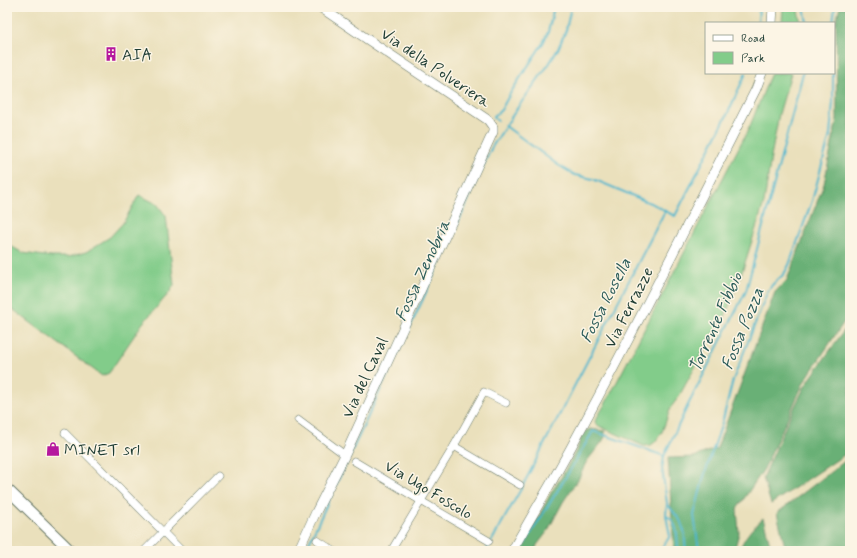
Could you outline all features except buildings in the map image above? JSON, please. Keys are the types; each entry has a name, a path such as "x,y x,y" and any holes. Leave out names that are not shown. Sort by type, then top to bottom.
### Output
{"main road":[{"path":"7,489 71,551"}],"street":[{"name":"Via della Polveriera","path":"320,7 488,120 494,127"},
{"path":"772,22 773,7"},
{"name":"Via Ferrazze","path":"512,551 576,439 721,159 756,89 762,74"},
{"name":"Via del Caval","path":"298,551 345,455 494,127"},
{"path":"391,551 454,446 484,392 506,403"},
{"path":"298,420 345,455"},
{"path":"65,433 182,551"},
{"path":"454,446 520,485"},
{"name":"Via Ugo Foscolo","path":"354,461 489,541"},
{"path":"144,551 218,476"},
{"path":"317,540 334,551"}],"green space":[{"path":"783,7 797,7 801,22 782,22"},
{"path":"840,7 850,7 850,313 804,382 764,469 737,509 739,533 734,551 674,551 668,458 694,457 717,448 775,292 787,280 824,184 837,119 836,22"},
{"path":"771,74 791,74 779,114 764,203 743,269 725,316 678,398 671,407 662,432 655,442 651,445 644,446 601,427 596,424 595,421 607,401 750,126"},
{"path":"139,195 157,204 166,216 174,285 170,292 142,324 109,373 102,376 7,305 7,244 23,253 51,257 69,257 86,252 110,237 123,223"},
{"path":"850,322 850,451 771,504 763,478 805,386"},
{"path":"590,429 605,431 605,437 587,461 579,478 563,502 547,532 537,545 535,551 517,551 562,476 578,447 582,435 585,431"},
{"path":"850,458 850,551 786,551 777,513"},
{"path":"763,518 772,551 739,551 743,541"}],"waterway":[{"path":"498,121 493,117 501,110 543,43 548,32 554,7"},
{"name":"Fossa Zenobria","path":"305,551 423,299 492,147 558,49 566,30 571,7"},
{"name":"Fossa Rosella","path":"758,22 759,7"},
{"name":"Torrente Fibbio","path":"804,7 807,22"},
{"name":"Fossa Pozza","path":"833,22 835,7"},
{"name":"Fossa Rosella","path":"486,551 521,489 665,211 675,216 727,115 746,74"},
{"name":"Torrente Fibbio","path":"660,551 670,536 666,515 667,503 662,469 664,456 688,405 746,291 803,74"},
{"name":"Fossa Pozza","path":"699,551 694,515 704,476 722,423 733,380 767,293 772,285 784,274 789,265 812,201 830,135 833,102 833,74"},
{"path":"504,125 558,165 575,175 593,179 664,210"},
{"path":"520,551 593,431 664,456"},
{"path":"667,504 680,520 684,531 686,551"},
{"path":"666,515 675,526 678,551"}],"place":[{"name":"AIA","path":"111,54"},
{"name":"MINET srl","path":"53,449"}]}
